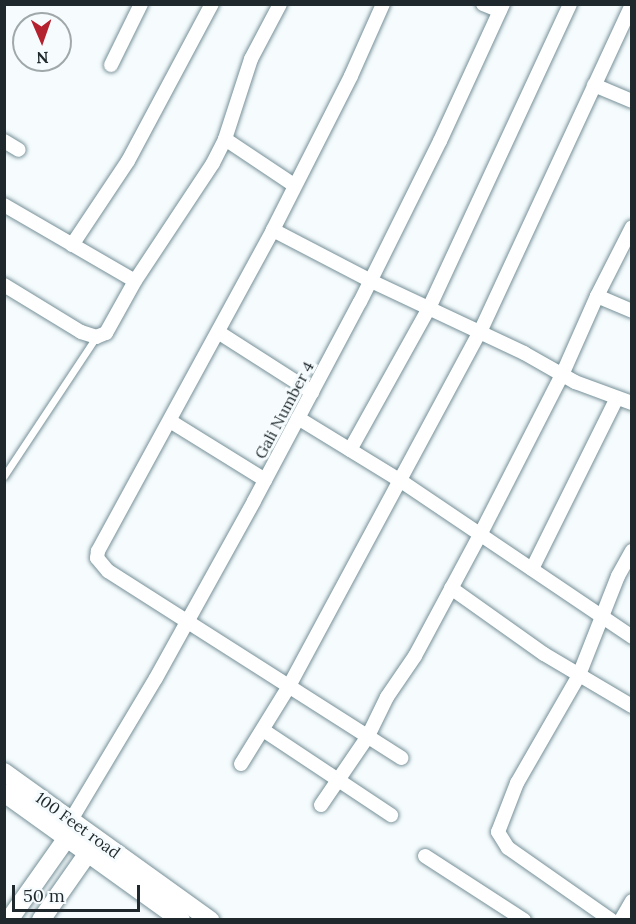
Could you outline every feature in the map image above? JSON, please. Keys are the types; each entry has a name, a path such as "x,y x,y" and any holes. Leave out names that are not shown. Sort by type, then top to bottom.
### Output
{"street":[{"path":"111,65 141,4"},
{"path":"72,245 128,161 212,4"},
{"path":"4,285 81,332 96,337 111,328 135,281 202,182 225,139 250,59 280,4"},
{"path":"383,4 351,76 273,230 98,551 97,558 108,571 401,758"},
{"path":"483,4 502,8"},
{"path":"350,450 429,308 570,4"},
{"path":"241,764 288,688 480,332 632,5"},
{"name":"Gali Number 4","path":"72,827 265,480 371,281 502,8"},
{"path":"594,85 632,101"},
{"path":"225,139 294,185"},
{"path":"4,141 19,150"},
{"path":"4,205 135,281"},
{"path":"321,805 368,736 387,698 415,656 480,536 562,375 597,296 627,248 632,227"},
{"path":"273,230 562,375 632,403"},
{"path":"597,296 632,311"},
{"path":"218,332 312,392"},
{"path":"532,569 617,398"},
{"path":"298,418 401,481 632,637"},
{"path":"170,421 265,480"},
{"path":"611,920 508,848 500,839 498,831 518,783 579,675 601,618 627,571 632,551"},
{"path":"451,588 544,654 632,706"},
{"path":"262,730 391,816"},
{"name":"100 Feet road","path":"4,772 181,920"},
{"name":"100 Feet road","path":"4,793 72,827"},
{"path":"9,920 72,827"},
{"path":"41,920 93,846"},
{"name":"100 Feet road","path":"93,846 210,920"},
{"path":"425,856 524,920"},
{"path":"621,920 632,901"}],"lane":[{"path":"4,476 96,337"}]}
